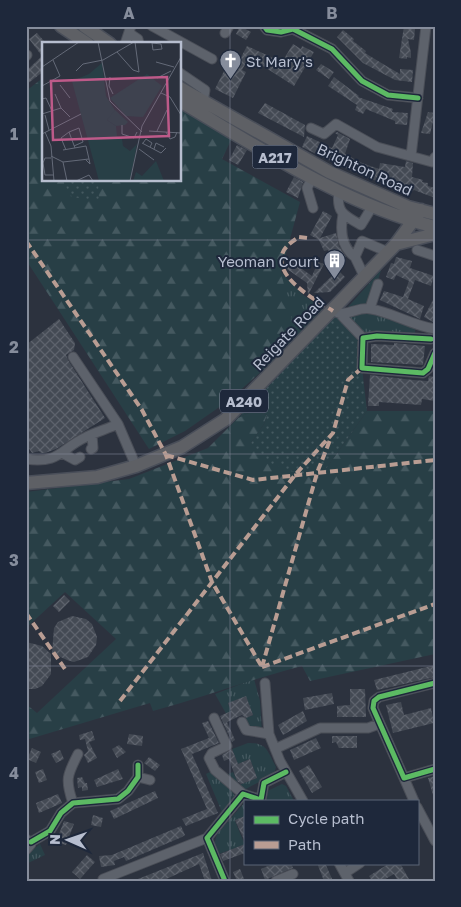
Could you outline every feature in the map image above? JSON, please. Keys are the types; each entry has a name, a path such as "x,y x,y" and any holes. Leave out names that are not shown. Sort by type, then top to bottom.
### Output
{"highway":[{"path":"61,26 85,42"},
{"path":"84,26 107,42"},
{"name":"Brighton Road","path":"181,89 329,172 416,209 435,214"},
{"name":"Brighton Road","path":"181,102 339,191 391,215 435,227"},
{"path":"414,222 416,209"},
{"path":"391,215 399,227 392,248"},
{"name":"A240","path":"392,248 414,222"},
{"path":"392,248 435,234"},
{"name":"Reigate Road","path":"26,483 97,478 136,466 182,447 226,419 337,313 364,276 392,248"}],"street":[{"path":"152,26 212,59"},
{"path":"264,26 267,30 281,32 292,28 305,30 332,49 362,81 388,95 418,98"},
{"path":"411,156 426,26"},
{"path":"126,42 130,29"},
{"path":"130,29 139,42"},
{"path":"181,74 205,90 203,102"},
{"path":"311,128 324,134 336,124 377,147 434,162"},
{"path":"313,177 307,188 313,208"},
{"path":"339,191 337,204 343,214 360,225"},
{"path":"355,257 362,241 360,225 372,207"},
{"path":"343,214 340,230 348,252 355,257 364,276"},
{"path":"362,241 392,248"},
{"path":"418,250 435,256"},
{"path":"370,308 378,284"},
{"path":"370,308 416,326 435,329 431,339 435,352 428,369 423,373 362,368 363,338 337,313 370,308"},
{"path":"414,336 416,326"},
{"path":"363,338 414,336 431,339"},
{"path":"73,357 118,424 136,466"},
{"path":"26,458 50,460 92,435 118,424"},
{"path":"91,449 93,448 92,435"},
{"path":"62,453 76,460 80,456"},
{"path":"265,683 270,734 286,772 302,800"},
{"path":"413,799 379,724 373,708 374,701 379,697 435,683"},
{"path":"214,718 227,746 212,753 209,758 215,770 243,794 261,800 264,783 286,772"},
{"path":"242,722 246,730 270,734"},
{"path":"275,749 320,728 368,728 379,724"},
{"path":"73,803 67,781 68,772 78,754"},
{"path":"28,843 50,831 61,813 73,803 118,798 128,791 138,777 138,765"},
{"path":"404,778 435,769"},
{"path":"138,777 150,780"},
{"path":"103,880 207,838 243,794"},
{"path":"418,809 435,841"},
{"path":"207,838 225,881"},
{"path":"340,864 347,877 359,864"},
{"path":"276,881 293,874"}],"green space":[{"path":"42,79 42,181 181,181 181,108 232,138 222,159 300,202 281,272 295,332 289,347 228,401 185,431 149,449 26,260 26,91"},
{"path":"63,181 98,181 99,201 72,197"},
{"path":"381,270 370,308 416,326 414,337 363,338 341,315"},
{"path":"281,272 302,294 323,309 289,347"},
{"path":"341,315 363,338 362,368 367,411 318,480 261,460 251,443 264,424 267,415 255,410 238,418 335,316"},
{"path":"255,410 267,415 264,424 251,443 318,480 367,411 435,411 435,654 310,681 302,666 153,711 150,703 26,740 26,704 37,713 116,639 65,592 26,628 26,492 129,479 208,448 238,418"},
{"path":"254,679 260,701 262,733 253,732 243,719 253,715 246,697 228,703 232,715 228,717 215,694"},
{"path":"248,743 263,746 276,767 274,774 244,790 226,775 233,772 239,785 257,778 250,759 238,764 232,749"},
{"path":"212,771 231,789 235,796 222,812 206,774"},
{"path":"282,784 286,786 293,800 249,800"},
{"path":"244,803 244,816 235,821 244,845 218,854 214,845 217,834"},
{"path":"40,844 45,855 26,864 26,855"}],"building":[{"path":"240,26 251,32 246,40 236,34"},
{"path":"404,26 412,26 415,29 414,40 408,39 411,58 407,57 407,59 399,58"},
{"path":"343,30 366,51 365,53 400,74 400,69 413,70 412,82 395,80 363,63 337,37"},
{"path":"37,33 44,41 42,42 42,56 29,39"},
{"path":"293,44 301,49 302,46 314,52 294,86 249,57 242,70 246,72 233,98 215,89 229,61 238,63 247,46 282,62"},
{"path":"42,56 42,73 26,85 26,71"},
{"path":"321,64 334,72 329,79 316,70"},
{"path":"334,77 358,97 393,109 392,112 408,113 407,125 395,124 395,121 366,109 363,114 355,110 357,105 328,86"},
{"path":"265,103 305,125 304,137 258,113"},
{"path":"428,112 435,113 430,134 421,133"},
{"path":"337,132 350,139 345,154 362,163 379,169 380,163 405,167 406,161 413,163 412,177 423,180 422,182 428,183 428,186 435,188 435,198 414,190 408,194 345,168 302,147 307,136 332,148 338,135 335,133"},
{"path":"237,145 247,150 238,165 229,160"},
{"path":"294,177 303,182 298,198 286,192"},
{"path":"323,211 332,216 320,238 336,233 339,246 346,257 335,262 333,262 328,250 324,251 319,240 310,235"},
{"path":"396,257 412,261 410,268 434,276 431,286 415,280 408,299 424,306 420,319 380,300 384,291 403,297 409,281 396,275 394,280 386,277 391,263 394,264"},
{"path":"292,262 312,276 318,262 324,264 308,295 307,283 287,269"},
{"name":"Yeoman Court","path":"338,270 345,277 330,292 314,293"},
{"path":"435,296 435,318 433,322 424,317"},
{"path":"59,319 75,343 74,350 66,355 68,360 105,418 56,449 45,453 39,451 32,453 26,444 26,345"},
{"path":"394,343 425,346 423,365 371,362 371,344 394,345"},
{"path":"370,375 428,381 429,376 435,377 435,401 422,399 421,405 379,402 379,406 368,406"},
{"path":"64,595 70,601 59,612 53,606"},
{"path":"72,616 86,619 92,624 97,637 96,645 88,657 74,662 52,653 54,628 58,622"},
{"path":"26,642 42,646 51,654 51,674 42,686 35,689 26,689"},
{"path":"435,665 435,677 377,690 374,680"},
{"path":"350,689 365,689 366,717 337,717 337,706 350,705"},
{"path":"332,693 334,704 305,710 303,698"},
{"path":"246,696 253,715 246,718 242,715 227,722 235,740 232,742 220,716 231,711 228,703"},
{"path":"401,702 404,715 431,708 434,723 393,733 386,705"},
{"path":"303,711 307,721 283,735 278,725"},
{"path":"208,721 219,743 192,754 218,813 186,826 182,819 207,809 181,749 209,738 202,723"},
{"path":"92,731 95,740 89,742 97,758 88,763 84,755 88,751 85,739 80,740 79,735"},
{"path":"129,734 143,736 142,746 127,744"},
{"path":"332,736 357,736 357,748 339,748 336,742 332,743"},
{"path":"316,738 321,748 294,760 290,750"},
{"path":"119,745 126,752 117,758 112,749"},
{"path":"32,748 41,752 36,763 27,759"},
{"path":"232,749 238,764 250,759 257,778 241,784 237,781 229,759 224,761 222,755"},
{"path":"60,750 64,759 56,763 51,754"},
{"path":"149,757 160,765 155,771 144,763"},
{"path":"309,765 322,787 312,793 299,771"},
{"path":"43,769 47,780 39,783 35,772"},
{"path":"118,769 123,779 97,787 94,780"},
{"path":"435,776 435,795 433,795 428,778"},
{"path":"82,777 85,783 87,783 88,790 82,791 82,787 78,788 77,778"},
{"path":"155,791 158,798 114,819 110,811"},
{"path":"58,794 62,803 39,813 36,803"},
{"path":"93,815 103,818 101,827 91,825"},
{"path":"244,816 244,840 235,820"},
{"path":"64,821 74,824 66,845 56,842"},
{"path":"181,826 185,835 182,837 126,861 124,857 114,861 115,865 101,867 99,856 112,855"},
{"path":"244,844 244,853 223,861 220,854"},
{"path":"203,853 212,881 205,881 199,864 162,881 133,881"},
{"path":"87,855 95,862 80,879 72,872"},
{"path":"273,864 291,864 293,868 265,880 261,869"},
{"path":"317,864 325,864 333,881 324,881"},
{"path":"388,864 401,864 410,881 398,881 394,874 382,881 372,881 369,876"},
{"path":"240,869 245,881 237,881 233,872"}],"marked path":[{"path":"307,238 299,237 285,248 281,260 283,269 289,278 306,294 333,311"},
{"path":"26,241 142,410 166,455 212,582 262,667"},
{"path":"120,701 295,475 333,433 348,380 362,368"},
{"path":"262,667 317,473 330,440"},
{"path":"166,455 253,480 435,460"},
{"path":"262,667 435,604"},
{"path":"26,613 65,669"}],"cycle path":[{"path":"264,26 267,30 281,32 293,29 332,49 362,81 388,95 418,98"},
{"path":"431,339 377,336 363,338 362,368 423,373 428,369 435,353"},
{"path":"435,683 379,697 374,701 373,708 404,778 435,769"},
{"path":"31,842 50,831 61,813 73,803 118,799 128,791 138,777 138,765"},
{"path":"225,881 207,838 243,794 261,800 264,783 286,772"}],"place":[{"name":"St Mary's","path":"230,80"},
{"name":"Yeoman Court","path":"335,280"}]}
